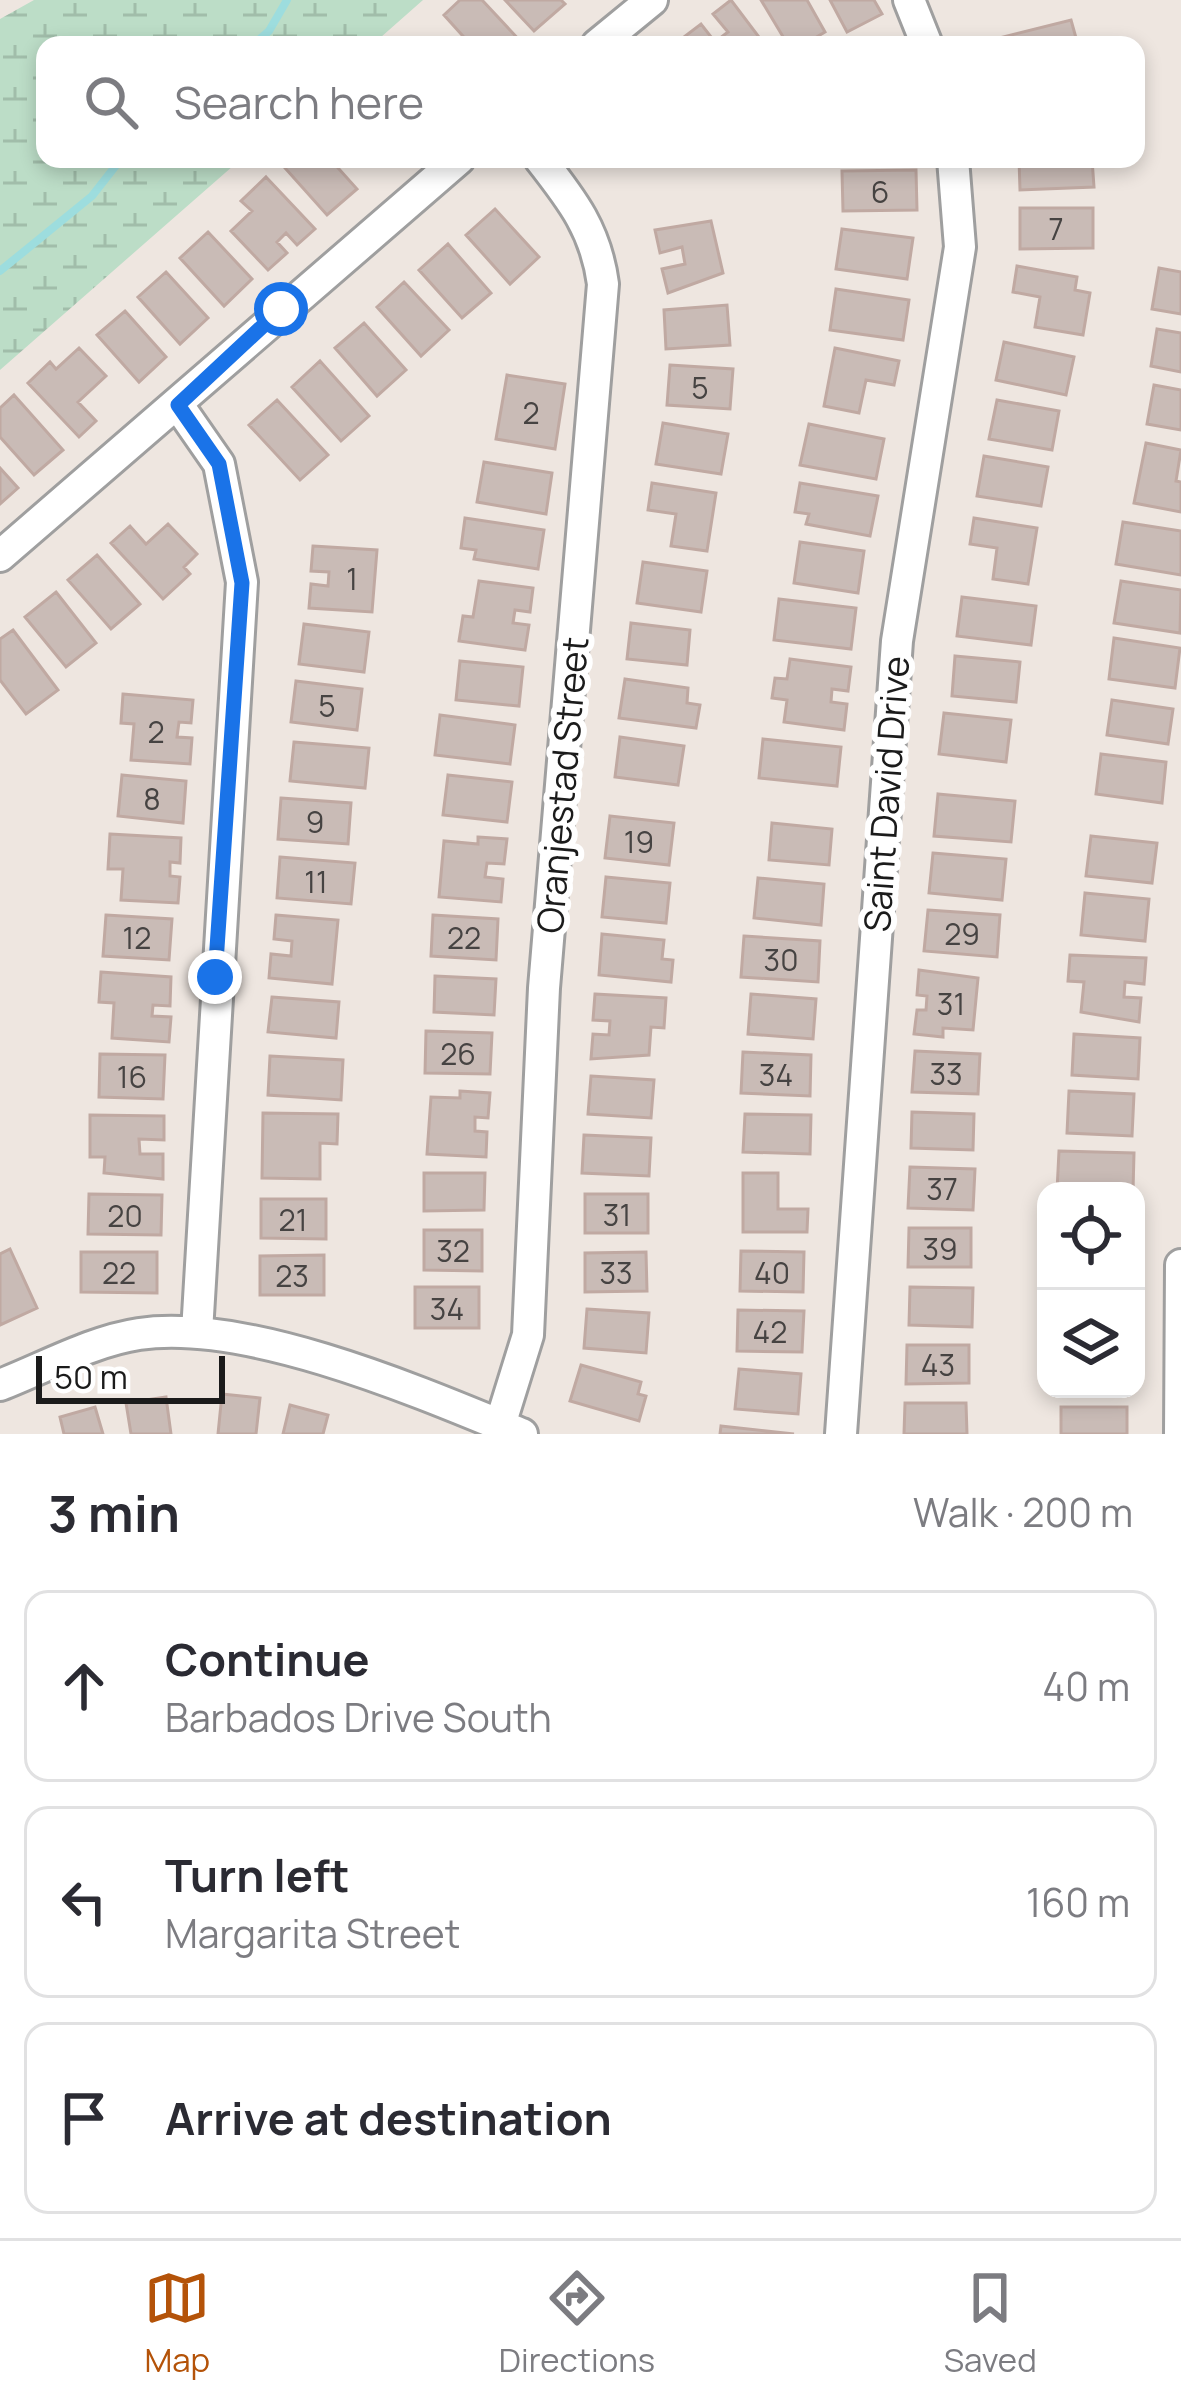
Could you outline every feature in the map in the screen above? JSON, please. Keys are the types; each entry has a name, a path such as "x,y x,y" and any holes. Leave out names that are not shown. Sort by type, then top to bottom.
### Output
{"street":[{"path":"608,36 652,0"},
{"path":"909,0 923,36"},
{"path":"0,556 449,168"},
{"name":"Oranjestad Street","path":"511,1430 528,1335 544,988 603,284 598,246 584,214 547,168"},
{"name":"Saint David Drive","path":"841,1434 897,641 960,247 954,168"},
{"path":"178,405 219,464 242,583 197,1331"},
{"path":"1180,1434 1181,1265"},
{"path":"0,1385 138,1334 197,1331 255,1341 511,1430"}],"green space":[{"path":"34,0 423,0 382,36 36,36 36,168 231,168 0,370 0,19"}],"building":[{"path":"460,0 482,0 516,36 463,36 444,15"},
{"path":"505,0 561,0 565,4 534,31"},
{"path":"731,0 758,36 723,36 728,32 713,14"},
{"path":"761,0 807,0 825,32 783,36"},
{"path":"830,0 874,0 882,14 847,32"},
{"path":"1071,20 1075,36 1007,36"},
{"path":"701,24 710,36 685,36"},
{"path":"285,168 338,168 357,189 327,215"},
{"path":"1019,168 1093,168 1094,187 1020,190"},
{"path":"916,170 917,210 843,211 842,171"},
{"path":"266,177 315,229 297,245 286,233 277,242 287,253 268,270 231,231 252,211 241,201"},
{"path":"1020,208 1093,208 1093,248 1020,249"},
{"path":"495,209 539,257 510,284 466,235"},
{"path":"711,221 723,273 668,293 662,269 685,264 682,247 660,253 655,230"},
{"path":"842,229 913,238 907,279 836,269"},
{"path":"208,232 252,279 224,306 180,258"},
{"path":"448,244 491,293 462,318 419,270"},
{"path":"1017,266 1077,277 1075,290 1090,293 1083,335 1035,327 1040,297 1013,292"},
{"path":"1159,268 1181,272 1181,314 1152,309"},
{"path":"166,272 208,318 180,344 138,297"},
{"path":"404,282 449,330 421,356 377,307"},
{"path":"836,289 909,300 903,340 830,330"},
{"path":"727,305 730,345 666,349 664,310"},
{"path":"125,311 166,357 139,382 97,335"},
{"path":"364,323 406,370 377,396 335,348"},
{"path":"1157,329 1181,333 1181,372 1151,366"},
{"path":"1004,342 1074,357 1066,395 996,380"},
{"path":"79,348 106,376 78,402 96,421 79,437 28,383 50,362 56,369"},
{"path":"835,348 899,361 894,385 866,380 859,413 824,406"},
{"path":"320,361 369,416 341,441 292,387"},
{"path":"670,365 733,369 730,409 667,405"},
{"path":"507,375 565,384 555,449 496,439"},
{"path":"1154,385 1181,390 1181,430 1147,424"},
{"path":"14,395 63,450 34,475 0,437 0,408"},
{"path":"277,400 328,455 300,480 249,425"},
{"path":"997,400 1059,411 1052,450 989,439"},
{"path":"663,423 728,434 721,474 656,464"},
{"path":"809,424 884,439 876,479 800,465"},
{"path":"1146,443 1181,450 1176,481 1181,482 1181,512 1134,503"},
{"path":"984,456 1048,467 1041,506 977,496"},
{"path":"484,462 552,473 546,514 477,502"},
{"path":"0,468 18,488 0,504"},
{"path":"652,483 716,493 707,551 671,546 676,514 648,510"},
{"path":"800,483 878,496 870,536 806,524 809,514 795,512"},
{"path":"465,518 544,530 538,569 474,559 476,550 461,548"},
{"path":"974,518 1037,528 1028,584 993,579 997,548 970,544"},
{"path":"1123,522 1181,531 1181,575 1116,564"},
{"path":"168,524 197,554 184,567 190,574 163,599 111,543 130,526 146,544"},
{"path":"800,542 864,551 858,593 794,583"},
{"path":"313,546 377,550 372,612 309,608 311,584 328,586 329,572 311,571"},
{"path":"97,555 140,604 111,629 68,580"},
{"path":"643,562 707,571 701,612 637,603"},
{"path":"479,581 533,588 530,612 515,610 513,623 529,625 525,650 459,641 463,616 473,617"},
{"path":"1121,581 1181,590 1180,633 1114,623"},
{"path":"56,592 96,643 66,667 25,617"},
{"path":"962,597 1036,606 1031,645 957,636"},
{"path":"779,599 856,608 851,649 774,640"},
{"path":"631,623 690,630 687,665 627,659"},
{"path":"304,624 369,632 364,672 299,664"},
{"path":"13,630 58,690 26,714 0,680 0,639"},
{"path":"1114,638 1180,648 1175,688 1109,679"},
{"path":"955,656 1020,662 1016,702 952,696"},
{"path":"790,659 851,667 848,691 832,689 831,702 847,704 844,730 784,722 787,700 772,698 775,678 787,679"},
{"path":"460,661 523,667 519,706 456,700"},
{"path":"625,679 688,688 687,703 700,705 696,728 619,718"},
{"path":"296,681 362,689 357,730 291,722"},
{"path":"123,694 193,700 191,723 179,722 177,737 192,738 190,764 131,760 134,724 121,723"},
{"path":"1112,700 1173,709 1168,744 1107,735"},
{"path":"944,713 1011,720 1006,762 939,754"},
{"path":"440,715 515,725 510,764 435,755"},
{"path":"620,737 684,746 678,785 615,777"},
{"path":"763,739 841,747 837,786 759,778"},
{"path":"294,742 369,748 365,788 290,781"},
{"path":"1101,754 1166,762 1162,803 1096,794"},
{"path":"122,775 186,781 183,823 118,816"},
{"path":"448,775 512,782 507,822 443,815"},
{"path":"938,794 1015,801 1011,842 934,836"},
{"path":"281,798 351,803 348,844 278,839"},
{"path":"610,816 674,823 669,865 605,858"},
{"path":"772,823 832,829 829,865 769,860"},
{"path":"110,834 181,838 180,863 170,862 170,876 180,877 178,903 121,900 123,869 108,869"},
{"path":"1091,836 1157,843 1152,883 1086,876"},
{"path":"478,837 507,839 504,864 487,863 485,877 503,879 501,902 439,897 444,841 478,844"},
{"path":"933,853 1006,859 1002,900 929,893"},
{"path":"280,857 355,863 351,904 277,898"},
{"path":"606,877 670,883 666,923 602,917"},
{"path":"758,878 824,884 821,925 754,918"},
{"path":"1085,893 1149,899 1145,941 1081,935"},
{"path":"928,910 1000,915 997,957 924,951"},
{"path":"106,915 172,919 169,960 103,956"},
{"path":"276,915 338,920 332,984 269,978 271,954 291,956 292,941 274,939"},
{"path":"433,915 498,919 496,960 431,956"},
{"path":"602,934 664,940 662,959 673,960 671,982 599,975"},
{"path":"744,936 820,941 818,982 741,977"},
{"path":"1070,955 1146,958 1144,984 1125,982 1124,997 1141,998 1139,1022 1081,1012 1084,982 1068,981"},
{"path":"919,970 978,978 973,1030 943,1028 943,1037 914,1034 917,1010 926,1010 927,996 917,995"},
{"path":"101,972 171,977 170,1006 153,1005 152,1016 171,1017 169,1042 112,1038 114,1003 99,1002"},
{"path":"435,976 496,979 494,1015 434,1012"},
{"path":"595,994 666,998 664,1028 651,1027 649,1055 591,1059 593,1034 609,1035 610,1021 593,1020"},
{"path":"751,994 816,999 813,1039 748,1034"},
{"path":"272,997 339,1002 336,1038 268,1032"},
{"path":"426,1031 492,1033 490,1074 425,1073"},
{"path":"1074,1034 1140,1038 1138,1079 1072,1075"},
{"path":"915,1051 980,1054 978,1094 912,1092"},
{"path":"743,1052 811,1055 810,1096 741,1093"},
{"path":"100,1054 165,1055 163,1099 99,1097"},
{"path":"270,1056 343,1060 341,1100 268,1095"},
{"path":"591,1076 654,1080 651,1118 588,1114"},
{"path":"460,1091 490,1093 488,1118 475,1117 475,1131 487,1132 486,1157 427,1154 431,1097 460,1098"},
{"path":"1069,1091 1134,1094 1132,1136 1067,1133"},
{"path":"912,1112 974,1114 973,1150 911,1148"},
{"path":"263,1113 338,1114 337,1144 320,1143 320,1179 262,1178"},
{"path":"745,1114 811,1115 810,1154 743,1152"},
{"path":"90,1115 164,1116 164,1140 139,1139 140,1154 163,1154 163,1179 104,1173 105,1157 90,1157"},
{"path":"584,1135 651,1138 649,1176 582,1173"},
{"path":"1059,1151 1134,1153 1133,1182 1057,1182"},
{"path":"910,1167 975,1169 973,1210 908,1208"},
{"path":"424,1173 485,1173 484,1210 424,1211"},
{"path":"743,1173 778,1173 778,1209 808,1209 807,1232 743,1232"},
{"path":"89,1194 162,1195 161,1235 88,1234"},
{"path":"585,1194 648,1194 648,1233 585,1233"},
{"path":"261,1199 326,1199 326,1239 261,1238"},
{"path":"909,1228 971,1228 971,1267 908,1267"},
{"path":"424,1230 482,1230 482,1271 424,1270"},
{"path":"10,1249 37,1308 0,1325 0,1254"},
{"path":"741,1251 804,1252 803,1292 740,1291"},
{"path":"81,1252 157,1252 157,1293 81,1292"},
{"path":"646,1252 647,1291 585,1292 585,1253"},
{"path":"324,1255 324,1295 260,1295 260,1256"},
{"path":"415,1287 479,1287 479,1328 415,1328"},
{"path":"910,1287 973,1288 972,1327 909,1325"},
{"path":"587,1309 649,1313 646,1353 584,1348"},
{"path":"738,1310 804,1311 802,1352 737,1351"},
{"path":"907,1345 969,1345 969,1383 906,1384"},
{"path":"581,1365 641,1382 638,1394 646,1396 639,1421 570,1401"},
{"path":"739,1369 801,1374 798,1414 735,1409"},
{"path":"222,1394 260,1398 256,1434 218,1434"},
{"path":"166,1397 171,1434 131,1434 126,1403"},
{"path":"905,1403 966,1403 967,1434 904,1434"},
{"path":"290,1405 328,1415 323,1434 283,1434"},
{"path":"95,1407 103,1434 64,1434 60,1417"},
{"path":"1061,1407 1127,1407 1127,1434 1061,1434"},
{"path":"721,1426 794,1434 720,1434"}],"waterway":[{"path":"263,36 287,0"},
{"path":"0,271 92,196 114,168"}],"route":[{"path":"215,977 242,583 219,464 178,405 281,309"}]}
